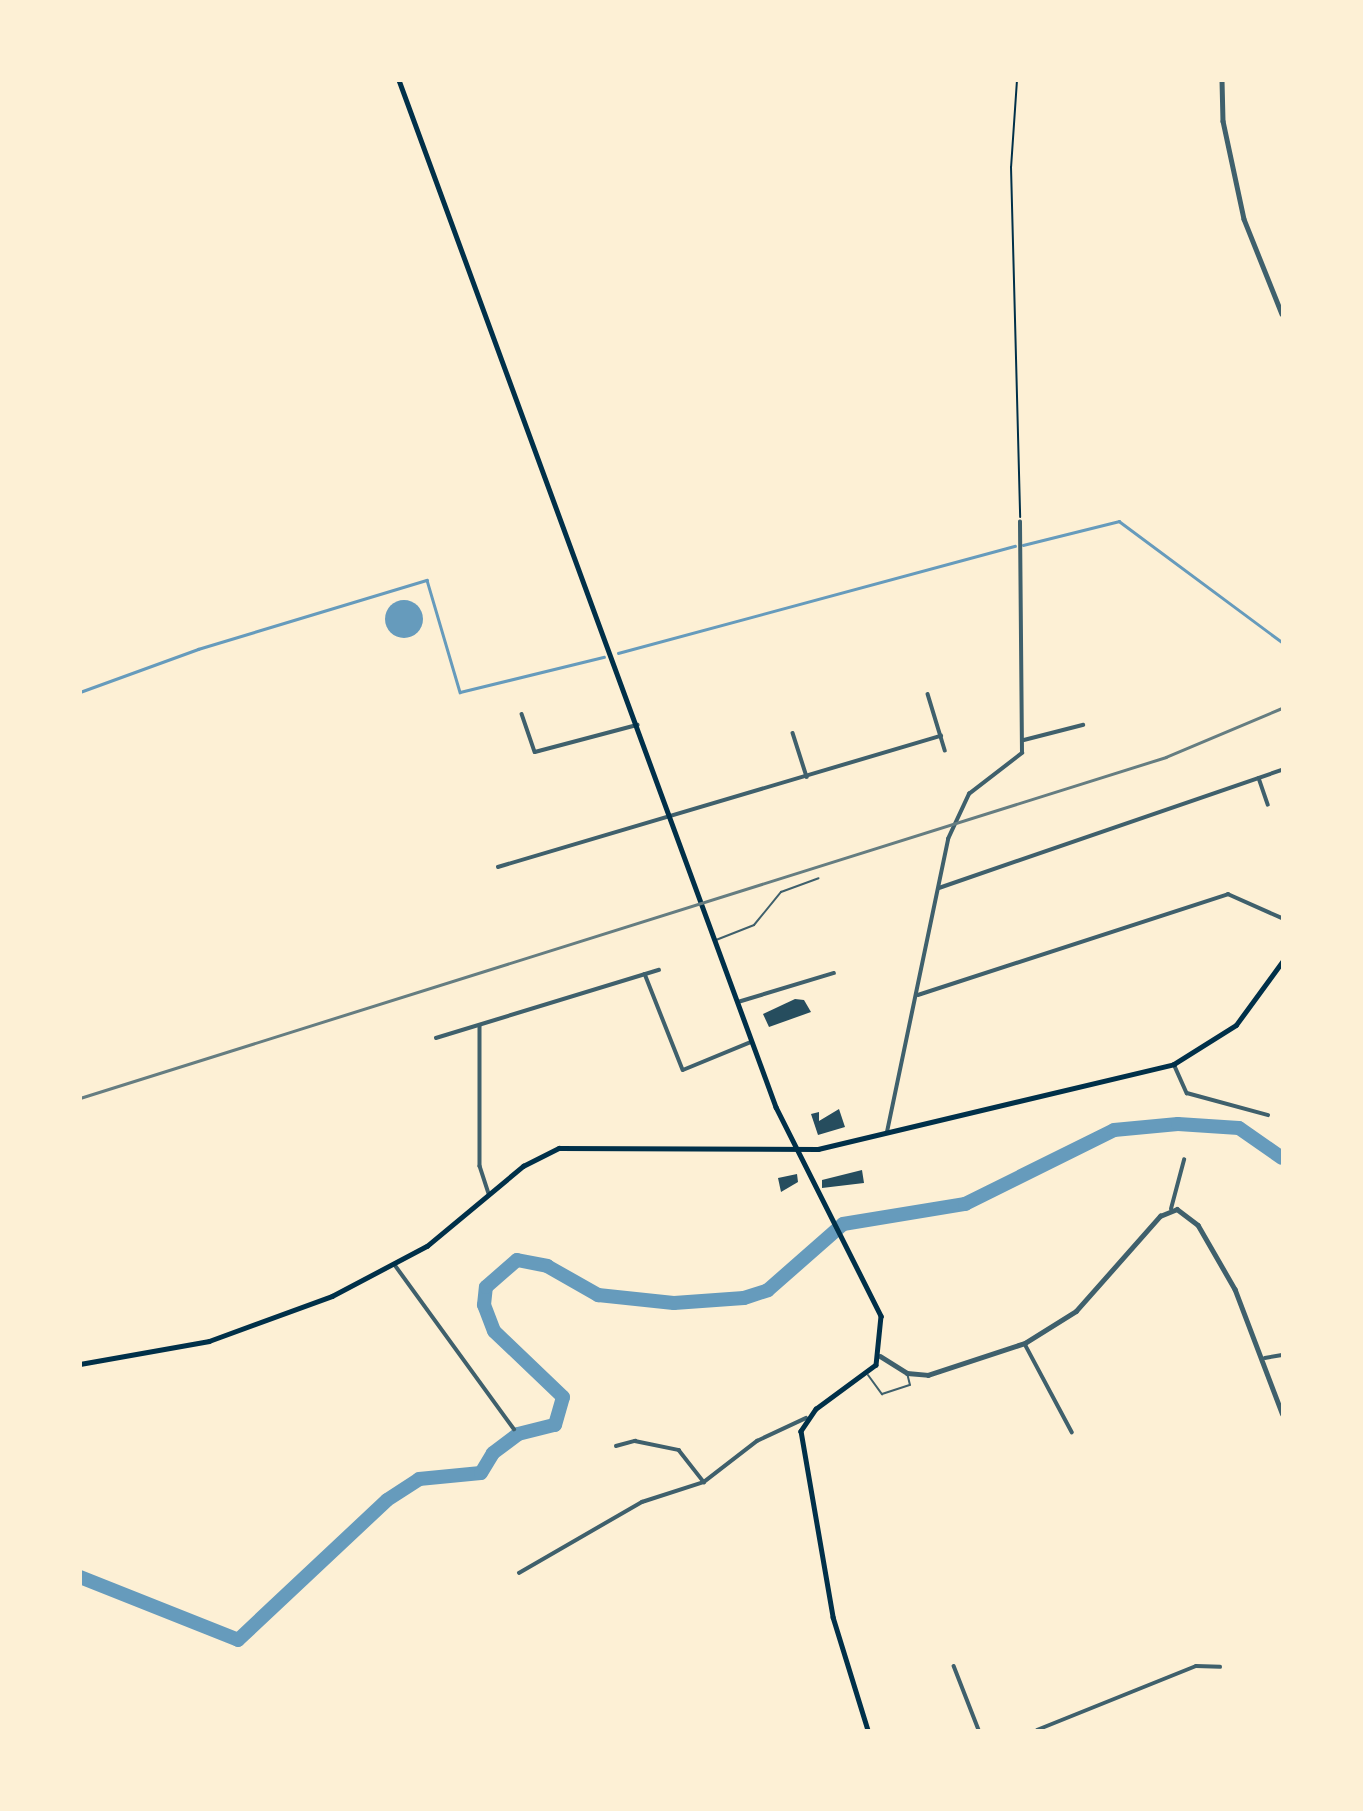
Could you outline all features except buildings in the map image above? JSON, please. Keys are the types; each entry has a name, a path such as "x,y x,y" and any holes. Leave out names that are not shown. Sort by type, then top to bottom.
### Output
{"main road":[{"path":"399,80 794,1151 878,1306 880,1356 868,1374 806,1418 801,1431 831,1604 868,1731"},
{"path":"80,1364 246,1330 395,1265 455,1227 530,1161 577,1144 794,1151 887,1132 1174,1064 1237,1026 1283,962"}],"street":[{"path":"1222,80 1223,121 1244,219 1283,314"},
{"path":"887,1132 954,824 969,794 1015,763 1024,740 1020,522"},
{"path":"928,694 945,750"},
{"path":"522,713 535,752 637,725"},
{"path":"1024,740 1083,725"},
{"path":"793,733 807,777"},
{"path":"498,867 671,819 941,736"},
{"path":"939,888 1283,770"},
{"path":"1259,778 1268,804"},
{"path":"918,996 1228,894 1283,918"},
{"path":"436,1038 659,970"},
{"path":"738,1002 834,973"},
{"path":"645,974 683,1070 753,1041"},
{"path":"480,1026 480,1166 490,1196"},
{"path":"1174,1064 1187,1093 1268,1115"},
{"path":"880,1356 907,1373 938,1374 1025,1343 1095,1294 1171,1209 1184,1160"},
{"path":"1171,1209 1188,1213 1208,1240 1265,1359 1283,1413"},
{"path":"395,1265 514,1429"},
{"path":"1025,1343 1072,1432"},
{"path":"1265,1359 1283,1355"},
{"path":"520,1573 642,1502 704,1482 757,1441 806,1418"},
{"path":"616,1446 635,1441 679,1450 704,1482"},
{"path":"954,1666 979,1731"},
{"path":"1037,1731 1196,1666 1220,1667"}],"lane":[{"path":"715,940 754,925 781,892 819,878"},
{"path":"868,1374 882,1394 910,1385 907,1373"}],"path":[{"path":"1017,80 1011,167 1020,522"}],"water":[{"path":"404,600 418,605 423,619 418,633 404,638 390,633 385,619 390,605"}],"waterway":[{"path":"1023,545 1119,521 1282,642"},
{"path":"618,653 1015,546"},
{"path":"80,692 198,649 427,580 460,692 604,657"},
{"path":"80,1577 238,1640 387,1500 419,1479 481,1473 493,1453 518,1434 555,1425 563,1397 494,1331 484,1305 486,1287 517,1260 547,1266 598,1295 674,1303 744,1298 768,1290 843,1224 965,1204 1114,1130 1178,1124 1239,1128 1282,1158"}],"railway":[{"path":"80,1098 1166,757 1282,708"}]}
